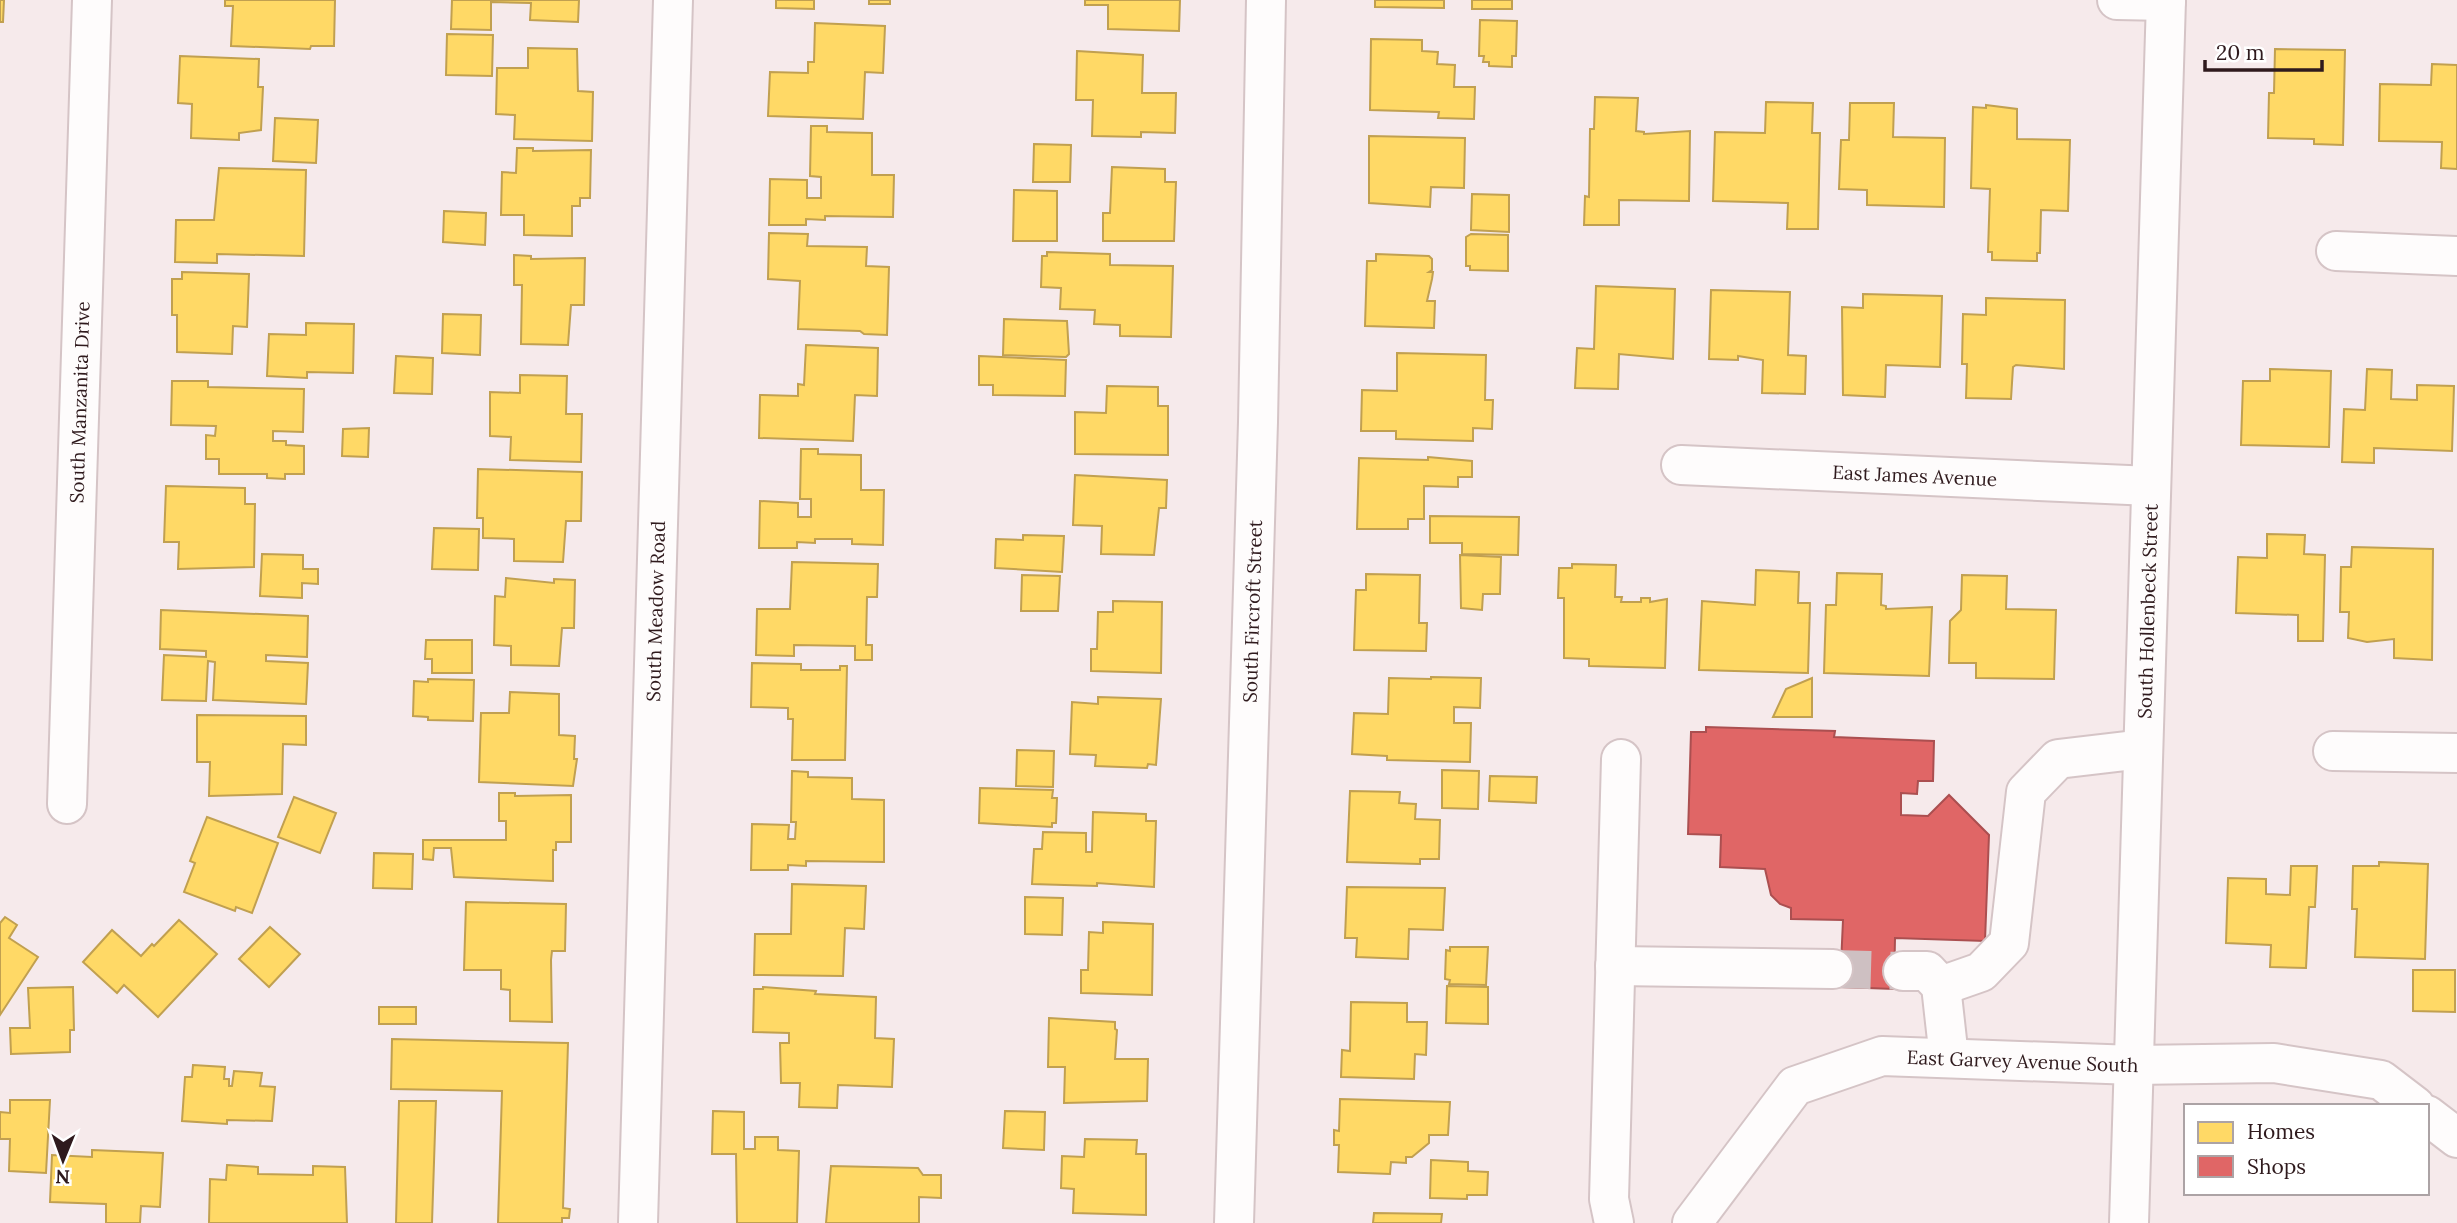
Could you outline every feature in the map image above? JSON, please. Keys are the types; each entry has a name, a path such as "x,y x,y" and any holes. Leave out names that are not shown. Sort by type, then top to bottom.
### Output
{"street":[{"name":"South Manzanita Drive","path":"67,804 92,0"},
{"name":"South Meadow Road","path":"638,1223 673,0"},
{"name":"South Fircroft Street","path":"1234,1223 1258,449 1266,0"},
{"path":"2117,0 2166,1"},
{"name":"South Hollenbeck Street","path":"2129,1223 2166,1"},
{"path":"2336,251 2457,256"},
{"name":"East James Avenue","path":"1681,465 2151,486"},
{"path":"1941,986 1981,972 2009,943 2026,792 2058,759 2143,749"},
{"path":"2333,751 2457,753"},
{"path":"1614,1223 1609,1199 1621,759"},
{"path":"1615,966 1833,969"},
{"path":"1903,971 1927,971 1941,986 1949,1058"},
{"name":"East Garvey Avenue South","path":"1692,1223 1795,1086 1882,1056 2134,1065 2274,1063 2381,1080 2412,1104"},
{"path":"2429,1117 2457,1138"}],"building: Homes":[{"path":"0,0 4,0 3,22 0,22"},
{"path":"225,0 335,0 334,46 311,46 310,49 231,46 233,6 225,6"},
{"path":"452,0 579,0 578,22 530,20 531,3 491,2 491,30 451,29"},
{"path":"776,0 814,0 814,9 776,8"},
{"path":"869,0 890,0 890,4 869,4"},
{"path":"1085,0 1180,0 1179,31 1108,29 1108,5 1085,5"},
{"path":"1375,0 1444,0 1444,8 1375,7"},
{"path":"1472,0 1512,0 1512,9 1472,9"},
{"path":"1480,20 1517,21 1516,56 1512,56 1512,67 1489,66 1489,62 1483,62 1484,56 1479,56"},
{"path":"815,23 885,26 883,73 865,72 863,119 768,116 770,72 808,73 808,62 814,62"},
{"path":"447,34 493,35 492,76 446,75"},
{"path":"1371,39 1422,40 1422,51 1438,52 1437,64 1455,65 1454,87 1475,87 1474,119 1438,118 1439,112 1370,110"},
{"path":"528,48 577,49 578,91 593,92 592,141 514,139 515,115 496,114 497,68 528,68"},
{"path":"2275,49 2345,50 2343,145 2314,144 2314,139 2268,138 2269,93 2274,93"},
{"path":"1077,51 1143,55 1142,93 1176,93 1175,133 1141,132 1141,137 1092,136 1093,100 1076,100"},
{"path":"180,56 259,59 258,87 263,87 261,130 239,133 239,140 191,138 192,104 178,103"},
{"path":"2432,64 2457,65 2457,169 2441,168 2442,142 2379,141 2380,84 2431,85"},
{"path":"1595,97 1638,98 1636,131 1644,134 1690,131 1689,201 1619,200 1619,225 1584,225 1585,196 1589,197 1590,129 1594,129"},
{"path":"1766,102 1813,103 1812,133 1820,133 1818,229 1787,229 1788,203 1713,201 1715,132 1765,133"},
{"path":"1850,103 1894,103 1893,137 1945,138 1944,207 1867,205 1867,190 1839,189 1841,140 1849,140"},
{"path":"1986,105 2017,109 2017,139 2070,140 2068,211 2041,210 2040,253 2037,253 2037,261 1992,260 1992,252 1988,252 1990,189 1971,188 1973,107 1986,108"},
{"path":"275,118 318,120 316,163 273,161"},
{"path":"811,126 827,126 827,132 872,133 872,175 894,175 893,217 825,216 825,220 806,219 806,225 769,225 770,179 807,180 807,198 821,198 821,177 810,176"},
{"path":"1369,136 1465,138 1464,188 1431,187 1430,207 1369,203"},
{"path":"1034,144 1071,145 1070,182 1033,182"},
{"path":"517,148 533,148 533,151 591,150 590,198 580,198 580,206 572,206 572,236 524,235 524,215 501,215 502,172 516,173"},
{"path":"1112,167 1165,169 1165,182 1176,182 1174,241 1103,241 1103,213 1110,213"},
{"path":"219,168 306,170 304,256 217,254 217,263 175,262 176,220 214,220"},
{"path":"1014,190 1057,191 1057,241 1013,241"},
{"path":"1472,194 1509,195 1509,232 1471,230"},
{"path":"444,211 486,213 485,245 443,242"},
{"path":"769,233 808,234 807,246 867,247 866,266 889,267 887,335 864,334 860,331 798,329 800,281 768,279"},
{"path":"1471,234 1508,235 1508,271 1470,270 1470,266 1466,266 1466,237"},
{"path":"1047,252 1110,254 1110,265 1173,266 1171,337 1120,336 1120,325 1094,324 1095,310 1060,309 1061,288 1041,287 1042,256 1047,256"},
{"path":"1376,254 1429,256 1432,259 1432,270 1429,272 1433,272 1427,301 1435,301 1434,328 1365,326 1367,261 1376,261"},
{"path":"514,255 531,256 531,259 585,258 584,305 571,305 568,345 521,344 522,285 514,285"},
{"path":"182,272 249,274 247,327 233,326 232,354 177,352 177,315 172,315 172,279 182,279"},
{"path":"1596,286 1675,289 1673,359 1619,354 1618,389 1575,388 1577,348 1594,349"},
{"path":"1711,290 1790,292 1788,355 1806,356 1805,394 1762,393 1763,360 1738,356 1738,360 1709,359"},
{"path":"1863,294 1942,296 1940,367 1886,365 1885,397 1843,395 1842,307 1863,308"},
{"path":"1986,298 2065,300 2064,369 2016,365 2013,367 2011,399 1966,398 1967,364 1962,364 1963,314 1986,315"},
{"path":"443,314 481,315 480,355 442,353"},
{"path":"1004,319 1067,321 1069,354 1066,357 1003,355"},
{"path":"306,323 354,324 353,373 307,372 307,378 267,376 269,334 306,335"},
{"path":"806,345 878,348 877,396 855,395 853,441 759,438 760,395 798,396 798,384 804,385"},
{"path":"1397,353 1486,355 1485,400 1493,400 1492,429 1473,428 1473,441 1396,439 1396,431 1361,431 1362,390 1397,391"},
{"path":"396,356 433,358 432,394 394,393"},
{"path":"979,356 1066,360 1065,396 993,395 993,385 979,385"},
{"path":"2270,369 2331,371 2329,447 2241,445 2243,381 2270,381"},
{"path":"2367,369 2392,370 2391,399 2417,400 2417,385 2454,386 2452,451 2374,448 2374,463 2342,462 2344,409 2365,410"},
{"path":"520,375 567,376 566,414 582,414 581,462 510,460 511,437 490,436 490,392 520,393"},
{"path":"172,381 208,381 208,387 304,389 303,432 273,431 273,441 304,446 304,474 285,474 285,479 267,478 267,474 219,474 219,459 206,459 206,435 215,436 216,426 171,425"},
{"path":"1107,386 1158,387 1158,406 1168,406 1168,455 1075,454 1075,412 1106,413"},
{"path":"369,428 368,457 342,456 343,429"},
{"path":"801,449 818,449 818,454 861,455 861,490 884,490 883,545 852,544 852,539 815,539 815,543 797,542 797,548 759,548 760,501 798,503 798,517 811,517 811,499 800,499"},
{"path":"1428,457 1472,461 1472,477 1458,477 1458,487 1424,486 1424,519 1408,519 1408,529 1357,529 1359,458 1428,460"},
{"path":"478,469 582,472 581,521 566,521 563,562 514,561 514,539 483,538 483,518 477,518"},
{"path":"1075,475 1167,480 1166,508 1159,508 1154,555 1101,554 1102,526 1073,525"},
{"path":"166,486 245,488 245,504 255,504 254,567 178,569 179,542 164,542"},
{"path":"1430,516 1519,517 1518,555 1462,554 1462,543 1430,543"},
{"path":"434,528 479,529 478,570 432,569"},
{"path":"2267,534 2305,535 2304,554 2325,555 2323,641 2298,641 2298,615 2236,613 2238,557 2267,558"},
{"path":"1023,535 1064,536 1062,572 995,568 996,539 1023,540"},
{"path":"2352,547 2433,549 2432,660 2394,658 2394,639 2367,642 2348,638 2349,612 2340,612 2341,567 2351,567"},
{"path":"262,554 303,555 303,569 318,569 318,584 302,583 302,598 260,596"},
{"path":"1460,555 1501,557 1500,594 1483,594 1482,610 1461,608"},
{"path":"792,562 878,564 877,597 867,597 866,645 872,645 872,660 855,660 855,646 794,645 794,656 756,655 757,609 790,609"},
{"path":"1572,564 1616,565 1615,597 1622,597 1621,602 1641,602 1641,598 1650,598 1650,602 1667,599 1665,668 1589,666 1589,659 1564,658 1564,598 1558,598 1559,568 1572,568"},
{"path":"1756,570 1799,572 1798,603 1810,603 1808,673 1699,670 1702,601 1755,605"},
{"path":"1837,573 1882,574 1881,605 1886,606 1886,609 1932,607 1929,676 1824,673 1826,605 1836,605"},
{"path":"1366,574 1420,575 1419,623 1427,623 1426,651 1354,650 1356,590 1366,590"},
{"path":"1022,575 1060,576 1058,611 1021,611"},
{"path":"1962,575 2007,576 2006,609 2056,610 2054,679 1976,678 1976,663 1949,663 1950,621 1961,610"},
{"path":"506,578 554,583 554,579 575,580 574,628 562,628 559,666 511,665 511,646 494,645 495,596 505,597"},
{"path":"1113,601 1162,602 1161,673 1091,671 1091,649 1097,649 1098,612 1113,612"},
{"path":"161,610 308,616 307,657 266,655 266,661 308,663 306,704 213,700 215,662 208,661 206,701 162,700 164,655 206,657 206,651 160,649"},
{"path":"426,640 472,640 472,673 432,673 432,659 425,659"},
{"path":"752,663 801,664 801,670 840,670 840,666 847,666 845,760 792,760 793,719 788,719 788,708 751,707"},
{"path":"1389,678 1481,678 1480,708 1454,707 1454,723 1471,723 1470,762 1387,760 1387,756 1352,754 1354,713 1388,714"},
{"path":"1812,678 1812,717 1773,717 1786,689"},
{"path":"428,679 474,680 473,721 428,720 428,717 413,716 414,681 428,682"},
{"path":"510,692 559,694 559,735 575,736 574,759 577,759 573,786 479,782 481,713 509,713"},
{"path":"1098,697 1161,699 1156,765 1148,764 1147,768 1095,766 1096,755 1070,754 1072,702 1098,704"},
{"path":"197,715 306,716 306,745 283,744 282,794 209,796 210,762 197,762"},
{"path":"1017,750 1054,751 1053,787 1016,786"},
{"path":"1442,770 1479,771 1478,809 1442,808"},
{"path":"792,771 808,772 808,777 852,778 852,799 884,800 884,862 806,861 806,866 788,865 788,870 751,870 752,824 789,825 788,839 795,839 796,822 791,822"},
{"path":"1490,776 1537,777 1536,803 1489,801"},
{"path":"980,788 1053,790 1052,798 1057,798 1056,823 1052,823 1052,827 979,823"},
{"path":"1350,791 1400,792 1399,803 1416,804 1415,819 1440,820 1439,859 1420,859 1420,864 1347,862"},
{"path":"499,793 515,793 515,796 571,795 571,842 556,842 556,850 553,850 553,881 454,877 451,848 434,848 433,860 423,859 423,840 506,840 506,821 499,821"},
{"path":"294,797 336,813 320,853 278,837"},
{"path":"1093,812 1146,814 1146,821 1156,821 1154,887 1097,883 1097,886 1032,884 1034,849 1042,849 1043,832 1086,833 1086,852 1092,852"},
{"path":"207,817 278,843 252,913 236,907 235,911 184,892 195,863 190,861"},
{"path":"374,853 413,854 412,889 373,888"},
{"path":"2379,862 2428,864 2425,959 2355,957 2357,909 2352,909 2353,866 2379,866"},
{"path":"2291,866 2317,866 2315,907 2309,907 2306,968 2270,967 2271,945 2226,943 2228,878 2266,879 2266,894 2290,895"},
{"path":"792,884 866,886 864,929 845,928 843,976 754,975 755,934 791,934"},
{"path":"1347,887 1445,888 1443,930 1409,929 1408,959 1356,957 1357,938 1345,938"},
{"path":"1025,897 1063,898 1062,935 1025,934"},
{"path":"466,902 566,904 565,951 552,951 552,1022 510,1021 510,990 501,989 501,970 464,970"},
{"path":"5,917 17,925 9,938 38,957 0,1015 0,923"},
{"path":"179,920 217,954 158,1017 124,985 117,993 83,962 112,930 141,956"},
{"path":"1103,922 1153,924 1152,995 1081,993 1081,970 1088,970 1089,932 1103,933"},
{"path":"270,927 300,954 269,987 239,959"},
{"path":"1450,947 1488,947 1486,985 1449,984 1450,980 1445,979 1446,950 1450,951"},
{"path":"2413,970 2455,970 2455,1012 2413,1011"},
{"path":"1447,986 1488,987 1488,1024 1446,1023"},
{"path":"73,987 74,1030 70,1030 70,1052 11,1054 10,1028 30,1028 28,988"},
{"path":"763,987 816,991 815,994 876,997 875,1038 894,1039 892,1087 838,1085 837,1108 799,1107 800,1083 781,1083 780,1043 789,1043 789,1033 753,1032 754,989"},
{"path":"1351,1002 1407,1003 1407,1022 1427,1022 1426,1055 1415,1054 1414,1079 1341,1077 1342,1050 1350,1051"},
{"path":"379,1007 416,1007 416,1024 379,1024"},
{"path":"1049,1018 1115,1022 1115,1059 1148,1059 1147,1101 1064,1103 1065,1067 1048,1067"},
{"path":"392,1039 568,1043 563,1208 570,1209 569,1218 562,1218 562,1223 498,1223 502,1091 391,1089"},
{"path":"193,1065 225,1067 224,1079 229,1079 229,1086 232,1086 234,1071 262,1073 260,1086 275,1087 272,1121 227,1120 227,1124 182,1121 185,1077 192,1077"},
{"path":"1340,1099 1450,1102 1448,1135 1429,1135 1429,1143 1412,1157 1406,1157 1406,1163 1391,1162 1390,1174 1338,1172 1339,1145 1334,1145 1334,1130 1339,1131"},
{"path":"10,1100 50,1100 46,1173 9,1171 10,1139 0,1139 0,1112 10,1113"},
{"path":"399,1101 436,1101 432,1223 396,1223"},
{"path":"713,1111 744,1112 744,1149 755,1149 755,1137 778,1137 778,1150 799,1151 797,1223 737,1223 736,1154 712,1154"},
{"path":"1005,1111 1045,1112 1044,1150 1003,1148"},
{"path":"1085,1139 1137,1140 1136,1154 1146,1154 1146,1215 1073,1213 1074,1189 1061,1188 1062,1156 1084,1157"},
{"path":"92,1150 163,1153 160,1207 141,1206 140,1223 106,1223 106,1204 50,1202 52,1155 92,1157"},
{"path":"1431,1160 1468,1162 1468,1171 1488,1172 1487,1195 1467,1195 1467,1199 1430,1198"},
{"path":"227,1165 258,1167 258,1174 313,1175 313,1166 345,1167 347,1223 209,1223 210,1179 226,1180"},
{"path":"831,1166 918,1168 923,1175 941,1175 941,1198 919,1197 919,1223 826,1223"},
{"path":"1374,1213 1442,1214 1441,1223 1373,1223"}],"building: Shops":[{"path":"1706,727 1835,731 1834,737 1934,741 1933,781 1918,781 1917,794 1901,793 1901,815 1928,816 1949,795 1989,835 1985,941 1895,938 1894,989 1840,987 1843,920 1791,919 1791,908 1780,904 1771,895 1765,869 1720,867 1721,835 1688,834 1691,732 1706,732"}],"tunnel":[{"path":"1833,969 1903,971"}]}
